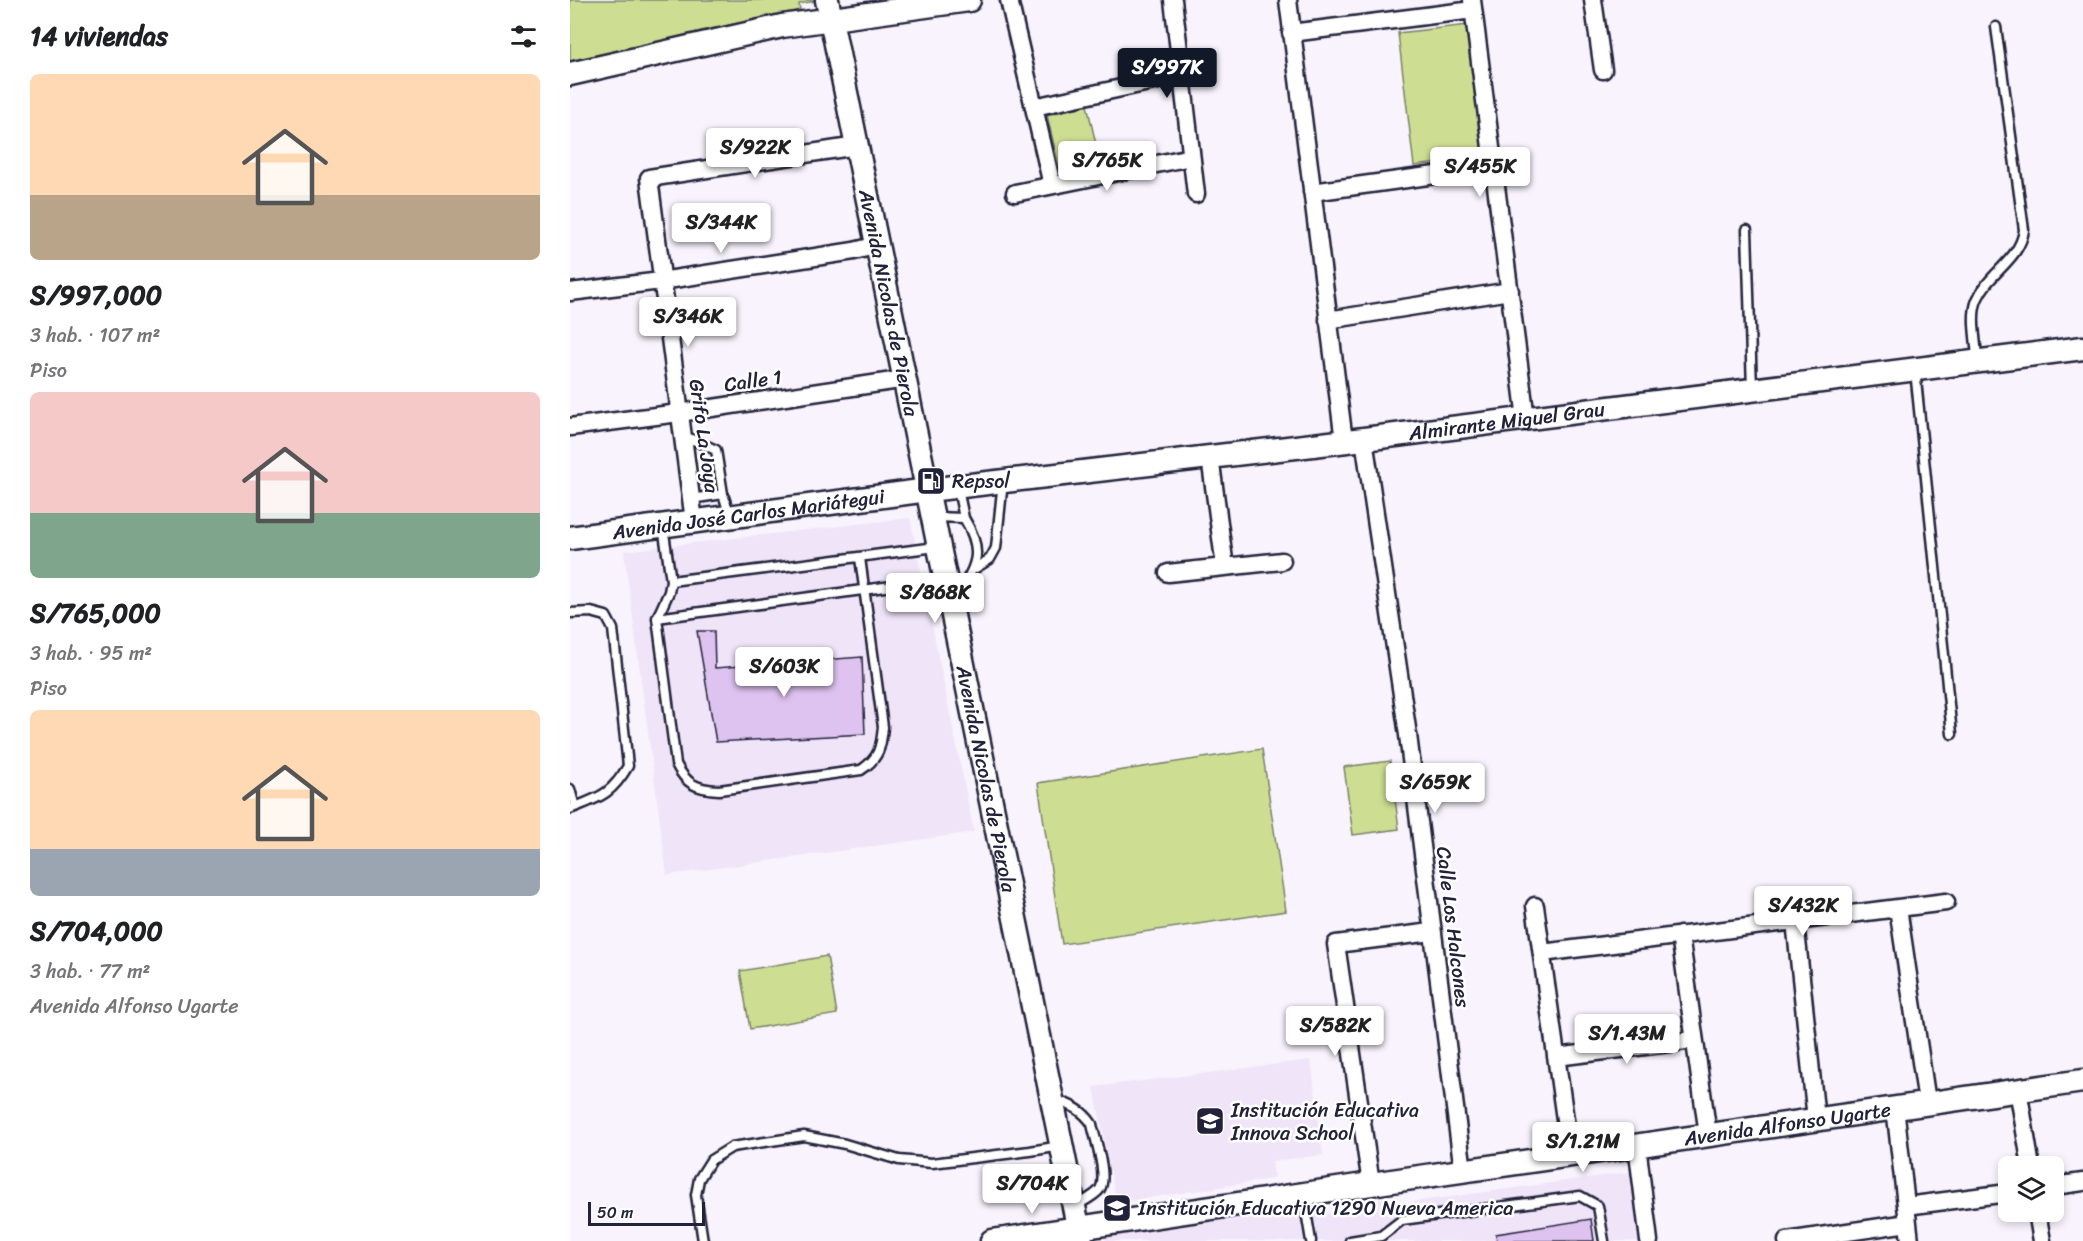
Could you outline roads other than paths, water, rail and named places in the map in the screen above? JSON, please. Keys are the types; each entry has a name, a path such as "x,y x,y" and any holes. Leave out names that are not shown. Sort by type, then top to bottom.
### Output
{"street":[{"path":"570,74 782,26 829,9 969,0"},
{"path":"1009,0 1052,185"},
{"path":"1173,0 1196,194"},
{"name":"Calle Los Halcones","path":"1288,0 1329,320 1354,440 1408,735 1463,1171"},
{"path":"1593,0 1603,70"},
{"path":"1292,33 1473,5 1526,419"},
{"name":"Avenida Nicolas de Pierola","path":"829,9 1077,1226"},
{"path":"1034,107 1181,75"},
{"name":"Grifo La Joya","path":"694,521 649,178 857,146"},
{"path":"1015,193 1191,157"},
{"path":"1312,192 1494,167"},
{"path":"570,292 661,281 854,251 878,245"},
{"path":"1329,320 1510,291"},
{"name":"Almirante Miguel Grau","path":"928,490 1526,419 2083,348"},
{"name":"Calle 1","path":"570,427 906,379"},
{"path":"1210,457 1225,567"},
{"name":"Avenida José Carlos Mariátegui","path":"570,538 928,490"},
{"path":"1168,573 1281,561"},
{"path":"1542,953 1946,902"},
{"path":"1535,906 1570,1155"},
{"path":"1898,908 1927,1102"},
{"path":"1795,921 1816,1119"},
{"path":"1371,1184 1336,944 1432,932"},
{"path":"1680,935 1707,1135"},
{"path":"1556,1056 1695,1040"},
{"name":"Avenida Alfonso Ugarte","path":"992,1241 1077,1226 2083,1081"},
{"path":"2018,1089 2029,1156"},
{"path":"1895,1107 1910,1241"},
{"path":"1637,1145 1649,1241"},
{"path":"2064,1185 2083,1182"},
{"path":"1906,1206 1998,1194"},
{"path":"2039,1222 2042,1241"},
{"path":"1787,1241 1908,1224"}],"lane":[{"path":"1977,362 1974,313 1977,300 1986,283 2023,241 2024,230 1996,27"},
{"path":"1747,230 1752,390"},
{"path":"1915,370 1952,734"},
{"path":"682,435 716,450 723,494 730,516"},
{"path":"974,569 990,560 996,548 1003,481"},
{"path":"951,604 974,569 976,551 974,535 964,518 958,486"},
{"path":"691,499 723,494"},
{"path":"934,517 964,518"},
{"path":"663,525 671,581 669,592 657,618 676,764 682,777 706,789 719,790 861,770 873,762 879,751 883,727 860,558"},
{"path":"671,581 940,547"},
{"path":"657,618 946,579"},
{"path":"570,612 591,612 606,616 613,629 628,766 621,778 605,795 573,808 570,789"},
{"path":"1052,1098 1077,1108 1088,1116 1092,1124 1103,1178 1100,1189 1093,1196 1077,1226"},
{"path":"703,1241 696,1195 699,1179 711,1160 732,1147 804,1136 845,1144 899,1160 932,1163 1062,1146"},
{"path":"1303,1194 1311,1241"},
{"path":"1350,1241 1381,1236 1402,1220 1580,1196 1598,1206 1604,1241"}],"place":[{"name":"Repsol","path":"931,481"},
{"name":"Institución Educativa Innova School","path":"1210,1121"},
{"name":"Institución Educativa 1290 Nueva America","path":"1117,1208"}]}
